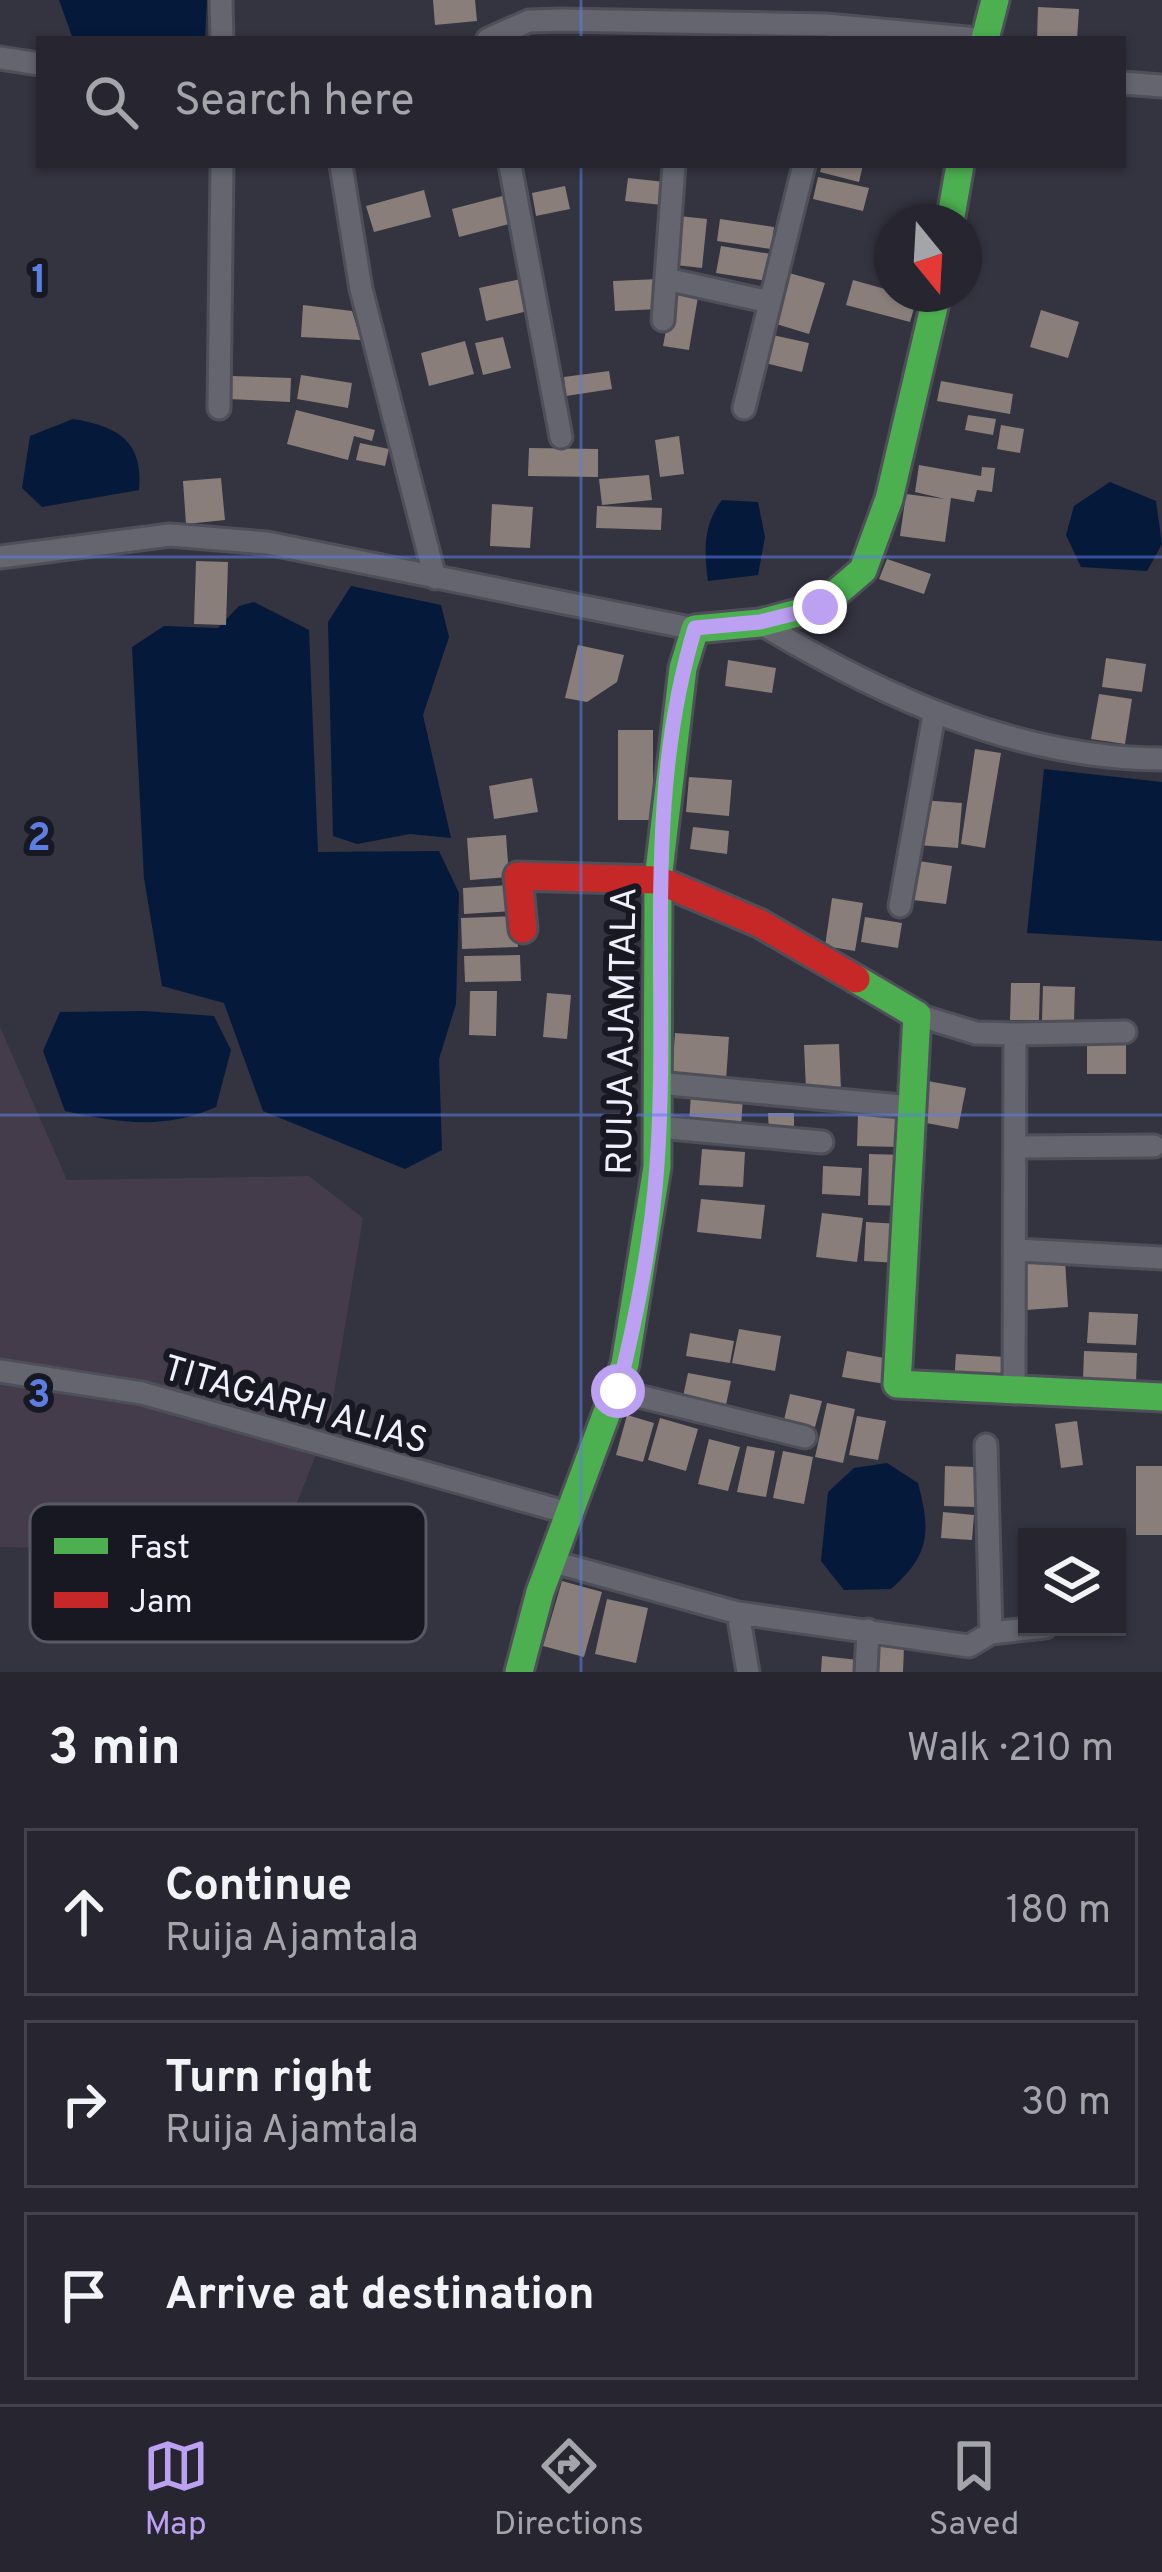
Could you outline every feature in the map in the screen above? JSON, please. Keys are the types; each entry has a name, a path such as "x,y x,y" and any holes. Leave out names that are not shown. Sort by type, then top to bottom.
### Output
{"street":[{"path":"221,0 222,36"},
{"path":"983,36 995,0"},
{"path":"492,36 529,10 684,32 909,36"},
{"path":"0,58 36,64"},
{"path":"1126,83 1162,86"},
{"path":"219,409 222,168"},
{"path":"341,168 361,289 435,578"},
{"path":"511,168 561,437"},
{"path":"663,320 674,168"},
{"path":"743,408 803,168"},
{"path":"953,204 959,168"},
{"path":"666,279 770,302"},
{"path":"0,557 170,535 267,543 695,628 760,622 820,607 863,570 890,500 933,312"},
{"path":"760,622 826,663 934,715 1127,759 1162,759"},
{"name":"RUIJA AJAMTALA","path":"519,1672 618,1391 657,1168 658,880 683,668 695,628"},
{"path":"900,906 934,715"},
{"path":"523,929 518,876 658,880 759,923 917,1015 976,1034 1125,1032"},
{"path":"917,1015 897,1384 1014,1393 1162,1396"},
{"path":"1014,1393 1018,1250 1015,1034"},
{"path":"658,1083 912,1107"},
{"path":"658,1126 822,1142"},
{"path":"1016,1147 1154,1147"},
{"path":"1018,1250 1162,1258"},
{"name":"TITAGARH ALIAS","path":"0,1371 142,1394 572,1514"},
{"path":"618,1391 805,1437"},
{"path":"986,1445 992,1633"},
{"path":"554,1562 737,1613 969,1646 992,1633 1018,1630"},
{"path":"737,1613 748,1672"},
{"path":"866,1672 868,1630"}],"shaded area":[{"path":"0,1027 67,1180 309,1176 363,1218 329,1422 296,1504 30,1504 30,1548 0,1547"}],"water":[{"path":"59,0 207,0 205,36 72,36"},
{"path":"73,419 124,438 137,459 139,490 42,507 22,488 30,436"},
{"path":"1110,482 1156,501 1162,544 1147,571 1081,567 1066,535 1074,506"},
{"path":"722,500 758,502 765,537 758,575 708,581 706,539"},
{"path":"351,586 441,605 449,637 423,715 451,838 410,834 357,844 333,836 328,622"},
{"path":"254,602 309,630 318,852 439,851 459,893 456,1004 439,1059 442,1150 405,1169 263,1111 224,1003 162,986 144,878 132,647 164,626 218,628 239,606"},
{"path":"1044,769 1162,782 1162,941 1027,933"},
{"path":"60,1012 214,1016 231,1050 216,1107 160,1122 65,1111 43,1051"},
{"path":"887,1463 918,1483 925,1515 924,1542 914,1565 891,1589 844,1590 821,1561 828,1492 854,1468"}],"building":[{"path":"433,0 475,0 477,21 435,25"},
{"path":"1038,7 1079,9 1077,36 1037,36"},
{"path":"821,168 862,168 859,182 820,172"},
{"path":"818,177 869,188 863,211 813,199"},
{"path":"628,178 665,182 662,205 625,201"},
{"path":"565,186 570,209 536,216 532,193"},
{"path":"424,190 431,217 374,232 366,206"},
{"path":"506,195 513,223 459,237 452,209"},
{"path":"679,216 707,219 702,268 675,265"},
{"path":"720,219 774,227 771,249 717,241"},
{"path":"721,246 771,254 767,281 716,273"},
{"path":"789,273 825,283 809,334 773,323"},
{"path":"521,279 528,311 486,321 479,288"},
{"path":"659,279 660,309 615,311 613,281"},
{"path":"853,280 874,286 874,312 913,312 910,322 846,305"},
{"path":"674,287 699,291 689,350 663,346"},
{"path":"303,305 352,311 361,340 301,337"},
{"path":"1041,310 1079,322 1068,358 1030,347"},
{"path":"768,334 809,343 802,372 761,362"},
{"path":"503,337 511,368 483,375 475,343"},
{"path":"465,341 474,374 429,386 421,353"},
{"path":"609,371 612,389 566,396 564,377"},
{"path":"301,375 352,383 348,408 297,399"},
{"path":"230,376 291,378 290,402 228,399"},
{"path":"941,381 1013,394 1010,414 937,401"},
{"path":"296,410 375,430 372,441 354,436 348,460 287,444"},
{"path":"968,415 996,419 993,435 965,430"},
{"path":"1001,425 1024,429 1020,453 997,449"},
{"path":"679,436 684,474 660,477 655,440"},
{"path":"360,443 389,449 385,466 356,460"},
{"path":"529,448 598,449 598,477 528,476"},
{"path":"919,465 981,476 982,467 995,468 992,492 977,490 974,502 951,498 945,542 900,536 906,494 945,499 915,492"},
{"path":"649,475 652,500 602,505 599,479"},
{"path":"221,478 225,520 186,524 183,481"},
{"path":"492,504 533,507 530,548 490,546"},
{"path":"597,506 662,508 661,530 596,528"},
{"path":"887,559 931,574 924,594 879,579"},
{"path":"196,561 228,562 226,625 194,624"},
{"path":"578,645 624,655 617,682 587,702 565,698"},
{"path":"1106,658 1146,664 1142,692 1102,687"},
{"path":"728,660 776,668 772,693 725,686"},
{"path":"1099,694 1132,699 1125,744 1091,739"},
{"path":"618,730 653,730 653,820 618,820"},
{"path":"975,749 1001,753 985,848 961,844"},
{"path":"689,777 732,780 729,816 686,812"},
{"path":"532,778 538,812 494,819 489,786"},
{"path":"921,800 962,803 958,848 917,845"},
{"path":"693,827 729,831 727,854 690,849"},
{"path":"506,835 509,877 470,880 467,838"},
{"path":"919,861 952,866 946,904 913,900"},
{"path":"512,885 514,911 464,914 463,888"},
{"path":"832,898 863,903 855,951 825,946"},
{"path":"517,916 518,947 462,949 461,918"},
{"path":"865,917 902,923 898,948 861,942"},
{"path":"520,955 521,981 465,982 464,956"},
{"path":"1011,983 1040,983 1039,1020 1010,1020"},
{"path":"1043,986 1075,987 1074,1021 1042,1020"},
{"path":"470,991 497,991 496,1036 469,1035"},
{"path":"547,993 571,995 567,1039 543,1037"},
{"path":"675,1033 729,1037 726,1080 672,1077"},
{"path":"1126,1041 1126,1074 1087,1074 1087,1042"},
{"path":"839,1044 841,1089 806,1090 804,1045"},
{"path":"928,1081 966,1088 958,1129 921,1122"},
{"path":"691,1093 743,1096 741,1128 689,1125"},
{"path":"768,1113 794,1113 794,1135 769,1135"},
{"path":"858,1113 900,1114 899,1147 857,1146"},
{"path":"702,1149 745,1152 743,1187 699,1185"},
{"path":"869,1154 906,1155 905,1206 868,1205"},
{"path":"823,1166 862,1168 860,1196 822,1194"},
{"path":"701,1199 765,1205 761,1239 697,1232"},
{"path":"822,1213 863,1218 857,1262 816,1257"},
{"path":"866,1222 900,1224 898,1263 864,1261"},
{"path":"1065,1260 1068,1307 1026,1310 1023,1262"},
{"path":"1089,1312 1138,1314 1136,1345 1087,1343"},
{"path":"739,1329 781,1336 775,1371 732,1363"},
{"path":"690,1333 734,1341 730,1363 686,1356"},
{"path":"847,1351 889,1359 885,1384 842,1377"},
{"path":"1084,1351 1137,1353 1136,1383 1083,1380"},
{"path":"956,1354 1006,1357 1004,1385 954,1382"},
{"path":"688,1373 731,1381 725,1410 682,1401"},
{"path":"790,1394 822,1401 815,1427 784,1420"},
{"path":"827,1403 855,1409 843,1463 815,1457"},
{"path":"627,1415 654,1423 643,1462 616,1455"},
{"path":"857,1416 886,1421 878,1460 849,1455"},
{"path":"660,1418 698,1429 686,1471 648,1460"},
{"path":"1077,1421 1083,1465 1061,1468 1055,1424"},
{"path":"709,1439 740,1447 728,1491 698,1484"},
{"path":"747,1446 775,1451 766,1497 737,1492"},
{"path":"783,1451 813,1457 804,1504 773,1498"},
{"path":"945,1466 976,1467 975,1507 944,1506"},
{"path":"1136,1466 1162,1466 1162,1535 1136,1535"},
{"path":"943,1512 974,1515 972,1540 941,1538"},
{"path":"562,1581 602,1592 584,1657 543,1646"},
{"path":"607,1599 648,1608 636,1663 595,1654"},
{"path":"869,1646 904,1647 903,1672 869,1672"},
{"path":"822,1656 858,1660 857,1672 821,1672"}],"traffic: fast":[{"path":"986,36 995,0"},
{"path":"953,204 959,168"},
{"path":"519,1672 540,1592 625,1364 657,1167 658,880 683,668 695,629 760,623 820,607 863,570 889,499 933,312"},
{"path":"856,979 917,1015 897,1384 1162,1397"}],"traffic: jam":[{"path":"523,929 518,876 658,880 759,923 856,979"}],"route":[{"path":"618,1391 657,1168 658,880 683,668 695,628 760,622 820,607"}]}
